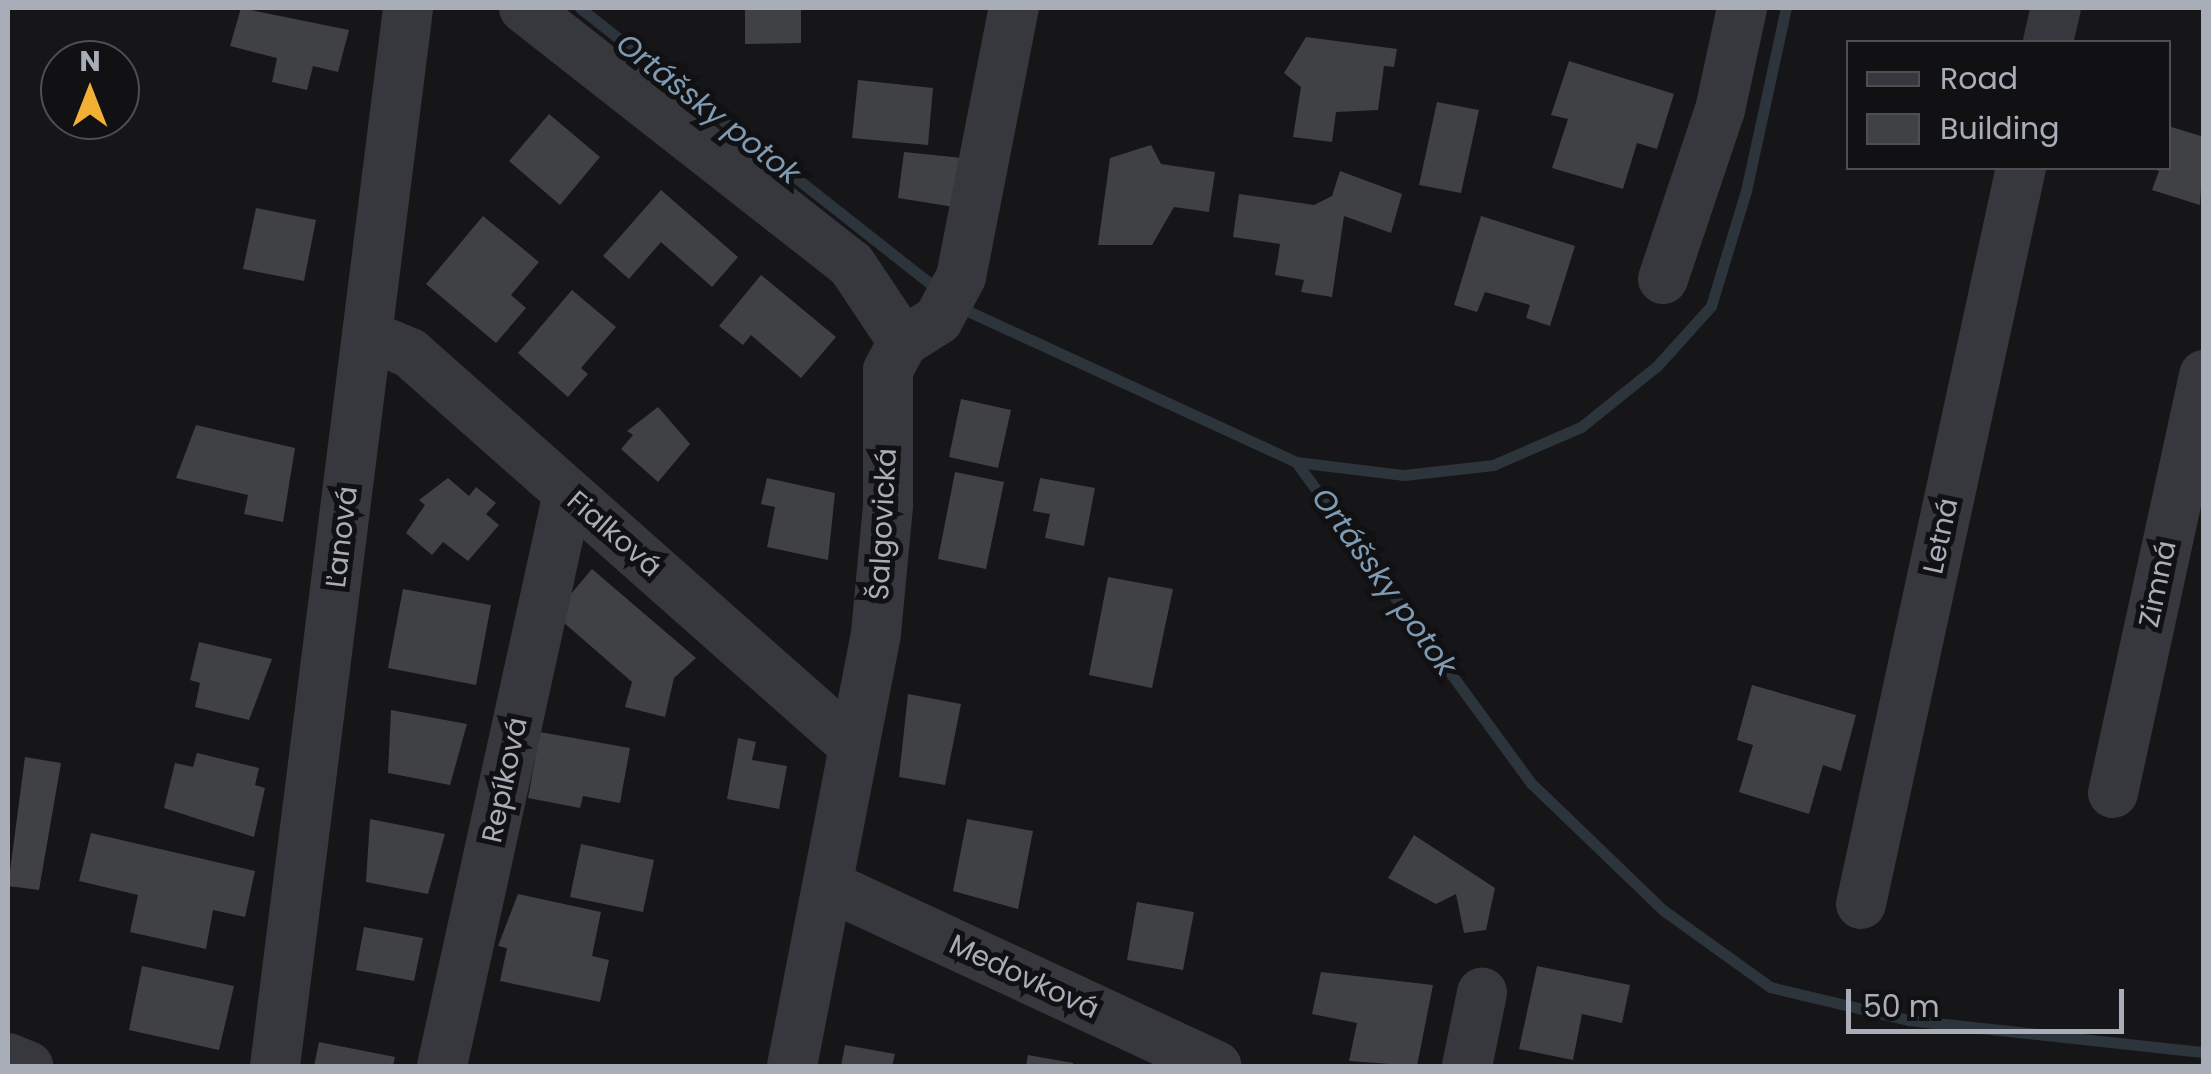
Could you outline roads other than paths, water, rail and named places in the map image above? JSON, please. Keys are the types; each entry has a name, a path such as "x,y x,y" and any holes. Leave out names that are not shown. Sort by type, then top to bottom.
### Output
{"street":[{"name":"Ľanová","path":"275,1066 408,8"},
{"path":"524,8 851,264 921,331"},
{"name":"Šalgovická","path":"792,1066 832,887 888,505 888,370 961,277 1014,8"},
{"path":"1662,279 1720,110 1742,8"},
{"path":"2048,40 2056,8"},
{"name":"Letná","path":"1861,904 2021,170"},
{"name":"Fialková","path":"367,335 410,354 854,746"},
{"name":"Zimná","path":"2113,793 2204,375"},
{"name":"Repíková","path":"442,1066 568,493"},
{"name":"Medovková","path":"832,887 1216,1066"},
{"path":"1466,1066 1482,994"},
{"path":"8,1058 28,1066"}],"waterway":[{"name":"Ortášsky potok","path":"580,8 939,291"},
{"path":"1296,462 1404,475 1493,465 1581,427 1657,366 1711,306 1746,191 1786,8"},
{"name":"Ortášsky potok","path":"957,306 1296,462 1531,783 1663,910 1770,987 1908,1020 2204,1052"}]}
